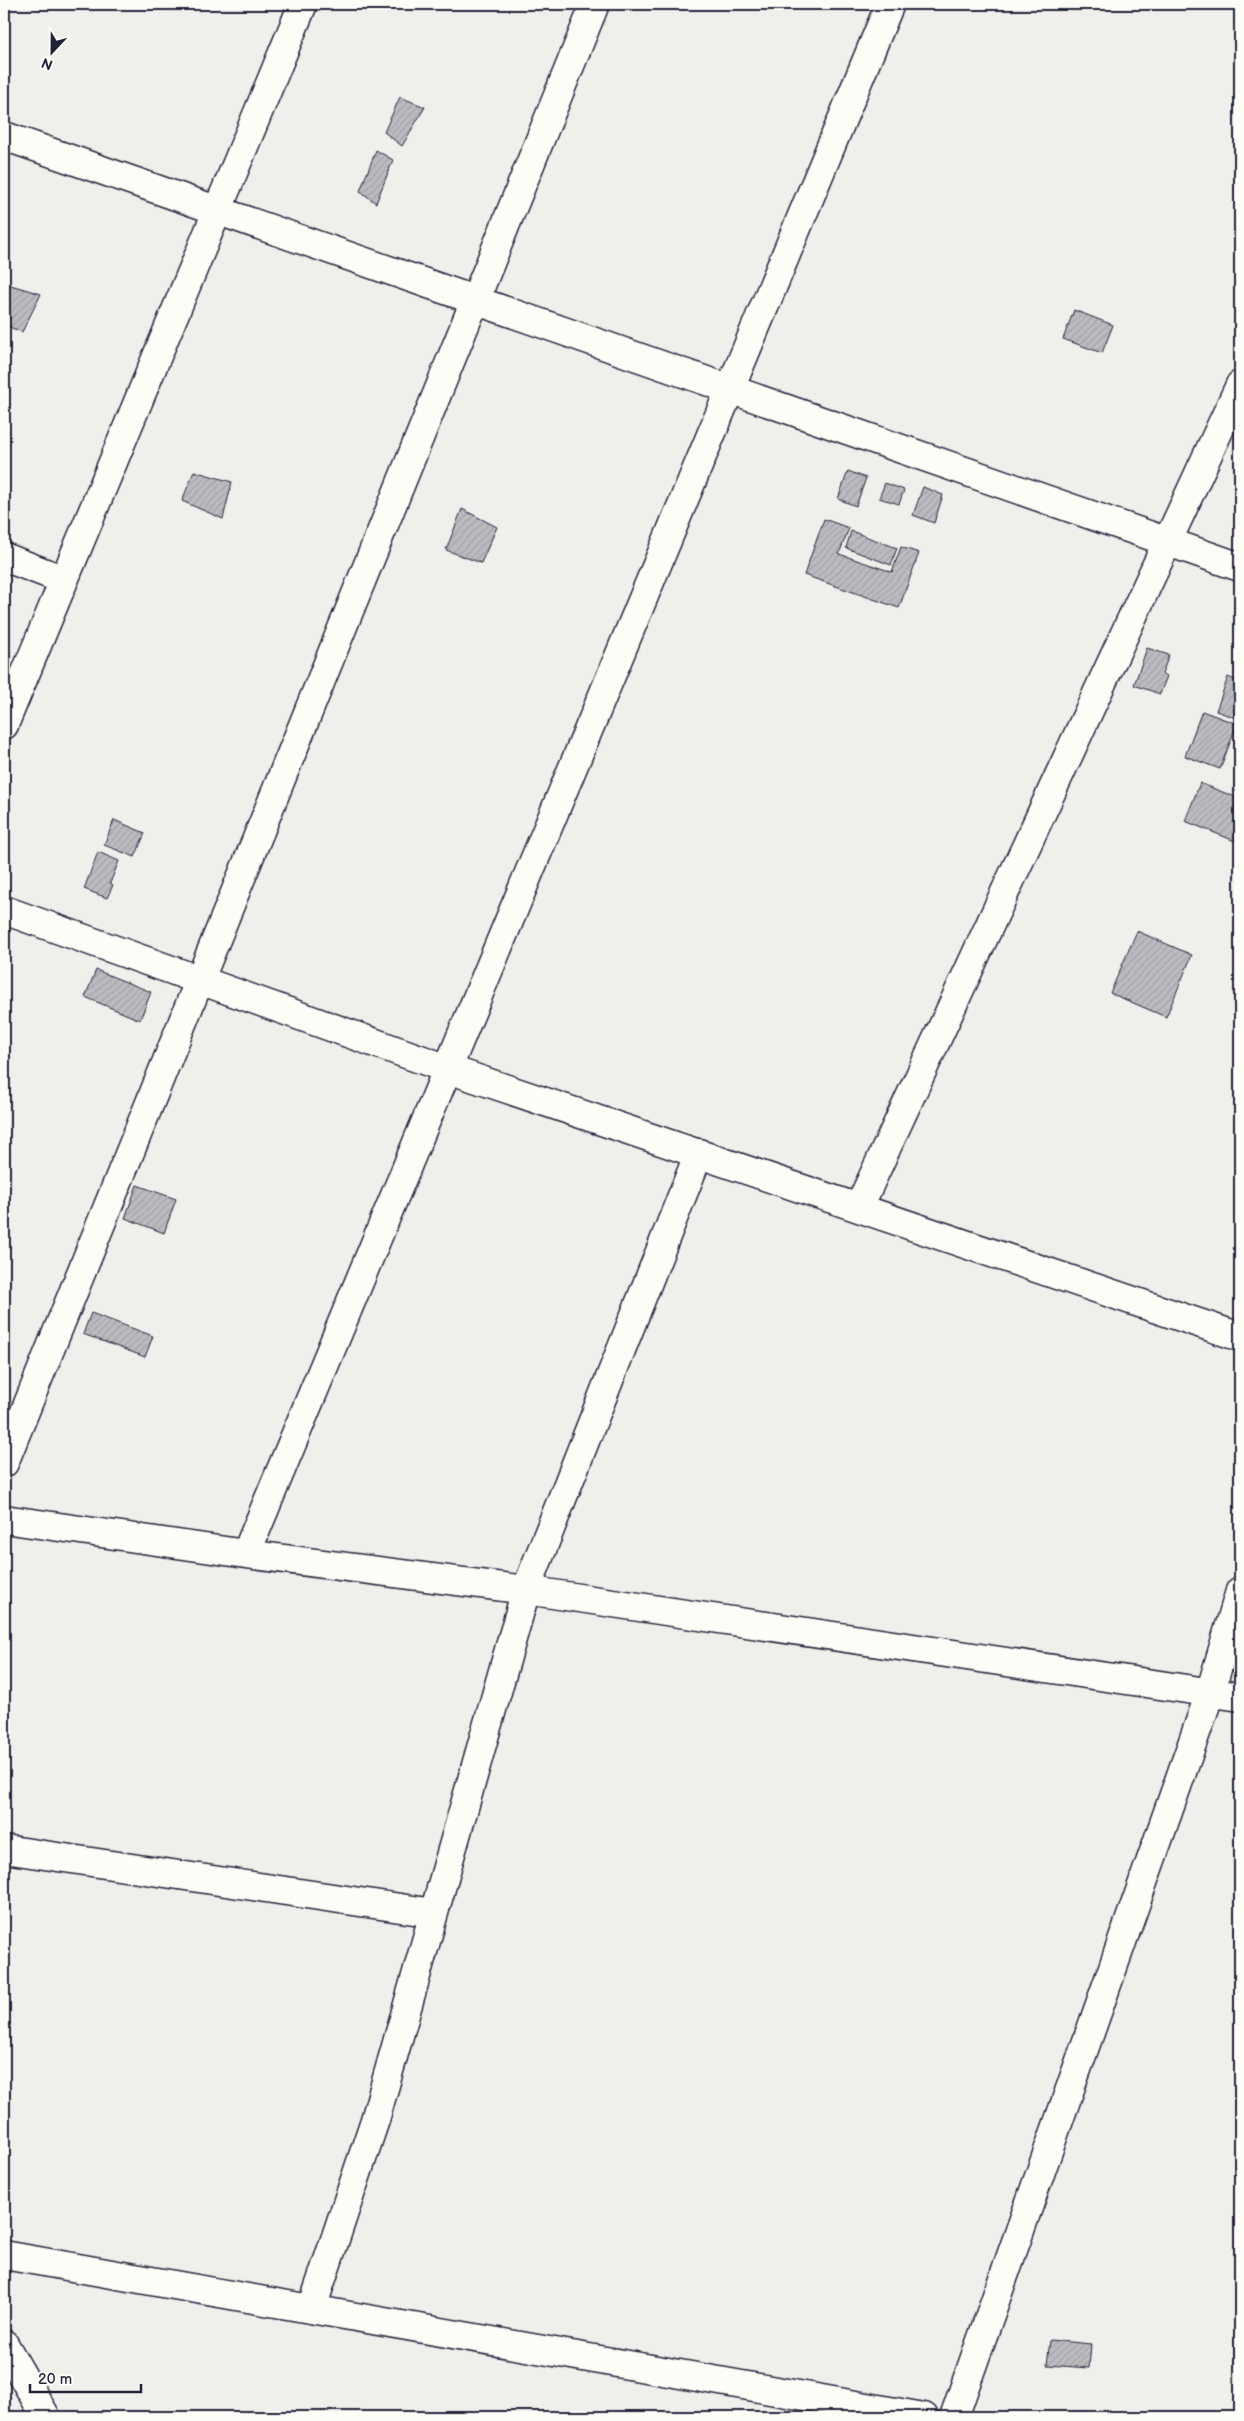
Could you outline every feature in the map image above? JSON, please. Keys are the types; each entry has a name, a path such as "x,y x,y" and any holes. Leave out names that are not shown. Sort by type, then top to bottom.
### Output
{"street":[{"path":"4,725 303,4"},
{"path":"4,1463 595,4"},
{"path":"246,1554 890,4"},
{"path":"4,136 1240,567"},
{"path":"859,1208 1240,385"},
{"path":"4,557 64,580"},
{"path":"4,910 448,1069 1240,1337"},
{"path":"312,2308 375,2120 526,1590 699,1153"},
{"path":"4,1519 246,1554 526,1590 1240,1698"},
{"path":"954,2417 1210,1692 1240,1591"},
{"path":"4,1849 434,1913"},
{"path":"4,2255 924,2417"},
{"path":"4,2344 46,2417"}],"building":[{"path":"400,97 425,107 402,146 384,132"},
{"path":"376,150 393,160 376,203 360,191"},
{"path":"4,283 41,294 22,332 4,325"},
{"path":"1074,310 1113,325 1102,353 1063,339"},
{"path":"194,471 232,482 223,519 182,501"},
{"path":"848,471 866,478 856,506 838,499"},
{"path":"885,483 904,490 899,504 879,498"},
{"path":"923,487 943,495 934,523 913,515"},
{"path":"462,509 497,527 481,563 446,550"},
{"path":"824,519 849,528 839,554 892,572 901,547 919,553 899,608 804,575"},
{"path":"851,531 897,548 891,565 846,548"},
{"path":"1147,648 1169,655 1162,674 1167,676 1160,694 1134,685"},
{"path":"1228,677 1240,682 1239,719 1216,711"},
{"path":"1202,711 1237,724 1220,769 1185,756"},
{"path":"1200,783 1240,799 1240,843 1185,821"},
{"path":"114,820 145,833 135,857 104,845"},
{"path":"98,852 119,861 110,883 113,885 107,898 84,889"},
{"path":"1137,931 1192,955 1166,1017 1110,993"},
{"path":"96,970 151,992 140,1020 85,997"},
{"path":"137,1185 176,1199 164,1233 125,1218"},
{"path":"91,1313 153,1336 145,1357 83,1334"},
{"path":"1050,2340 1091,2344 1089,2368 1047,2365"}]}
